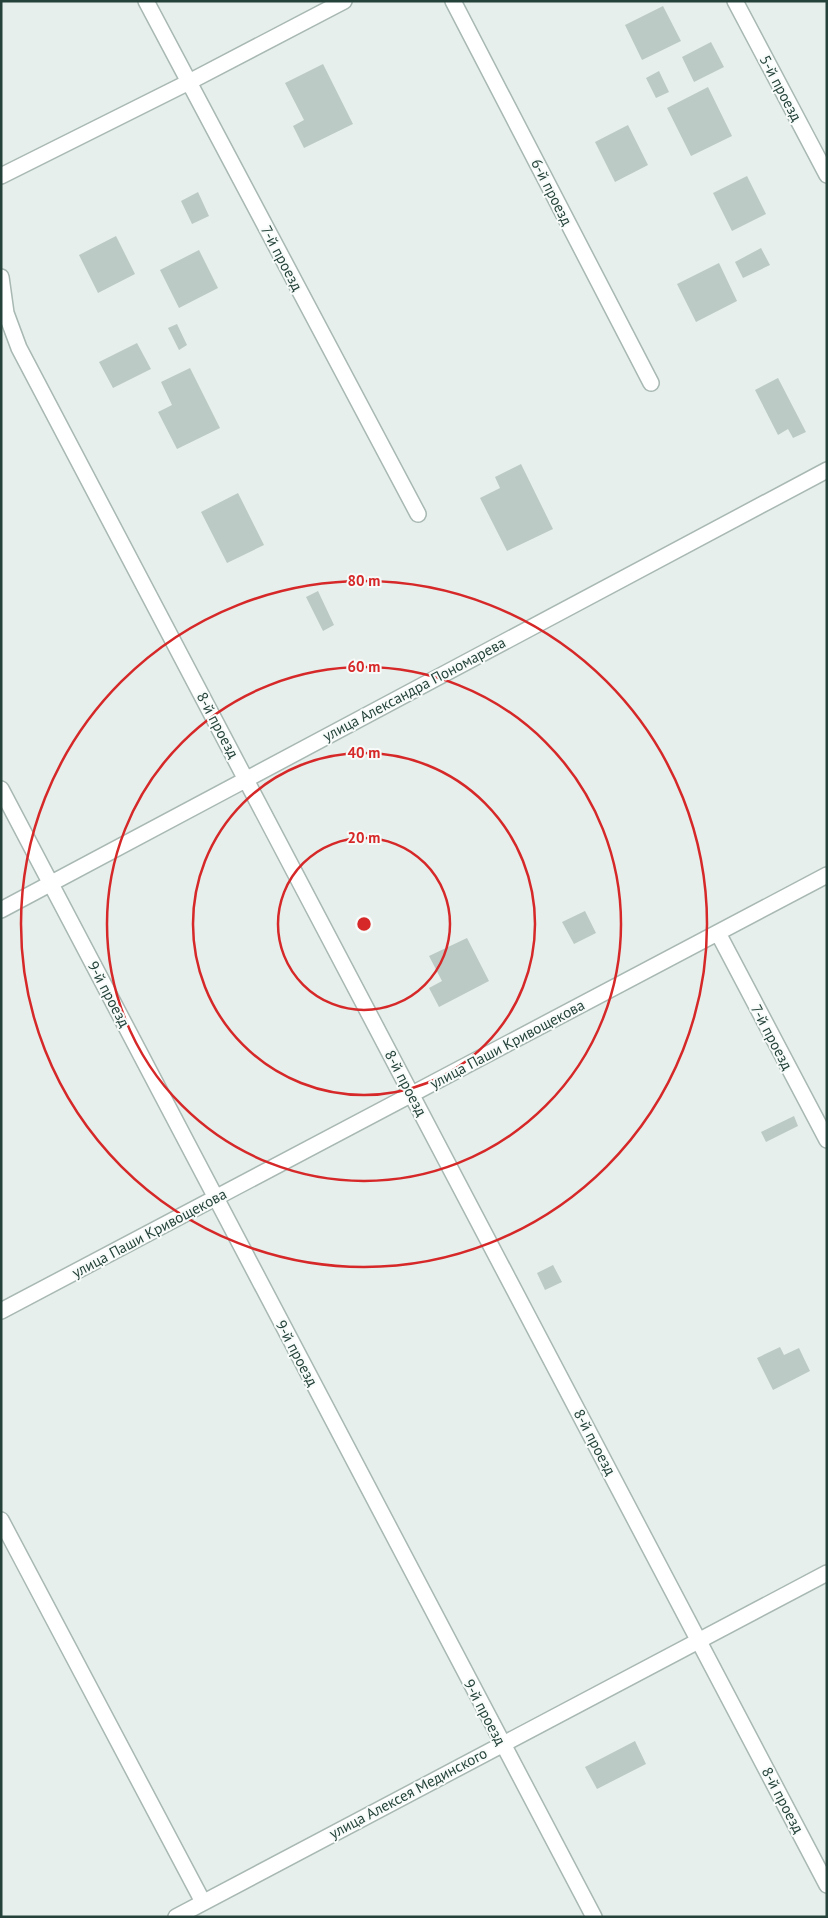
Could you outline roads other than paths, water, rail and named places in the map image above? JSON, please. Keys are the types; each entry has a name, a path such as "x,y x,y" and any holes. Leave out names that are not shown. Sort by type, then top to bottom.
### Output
{"street":[{"name":"7-й проезд","path":"146,1 418,514"},
{"path":"1,176 189,82 344,1"},
{"name":"6-й проезд","path":"453,1 651,383"},
{"name":"5-й проезд","path":"734,1 827,175"},
{"name":"8-й проезд","path":"1,277 6,313 18,348 827,1885"},
{"name":"улица Александра Пономарева","path":"1,910 827,470"},
{"name":"9-й проезд","path":"1,788 594,1917"},
{"name":"улица Паши Кривощекова","path":"1,1311 827,875"},
{"name":"7-й проезд","path":"718,934 827,1140"},
{"path":"1,1520 203,1902"},
{"name":"улица Алексея Мединского","path":"176,1917 827,1573"}]}
